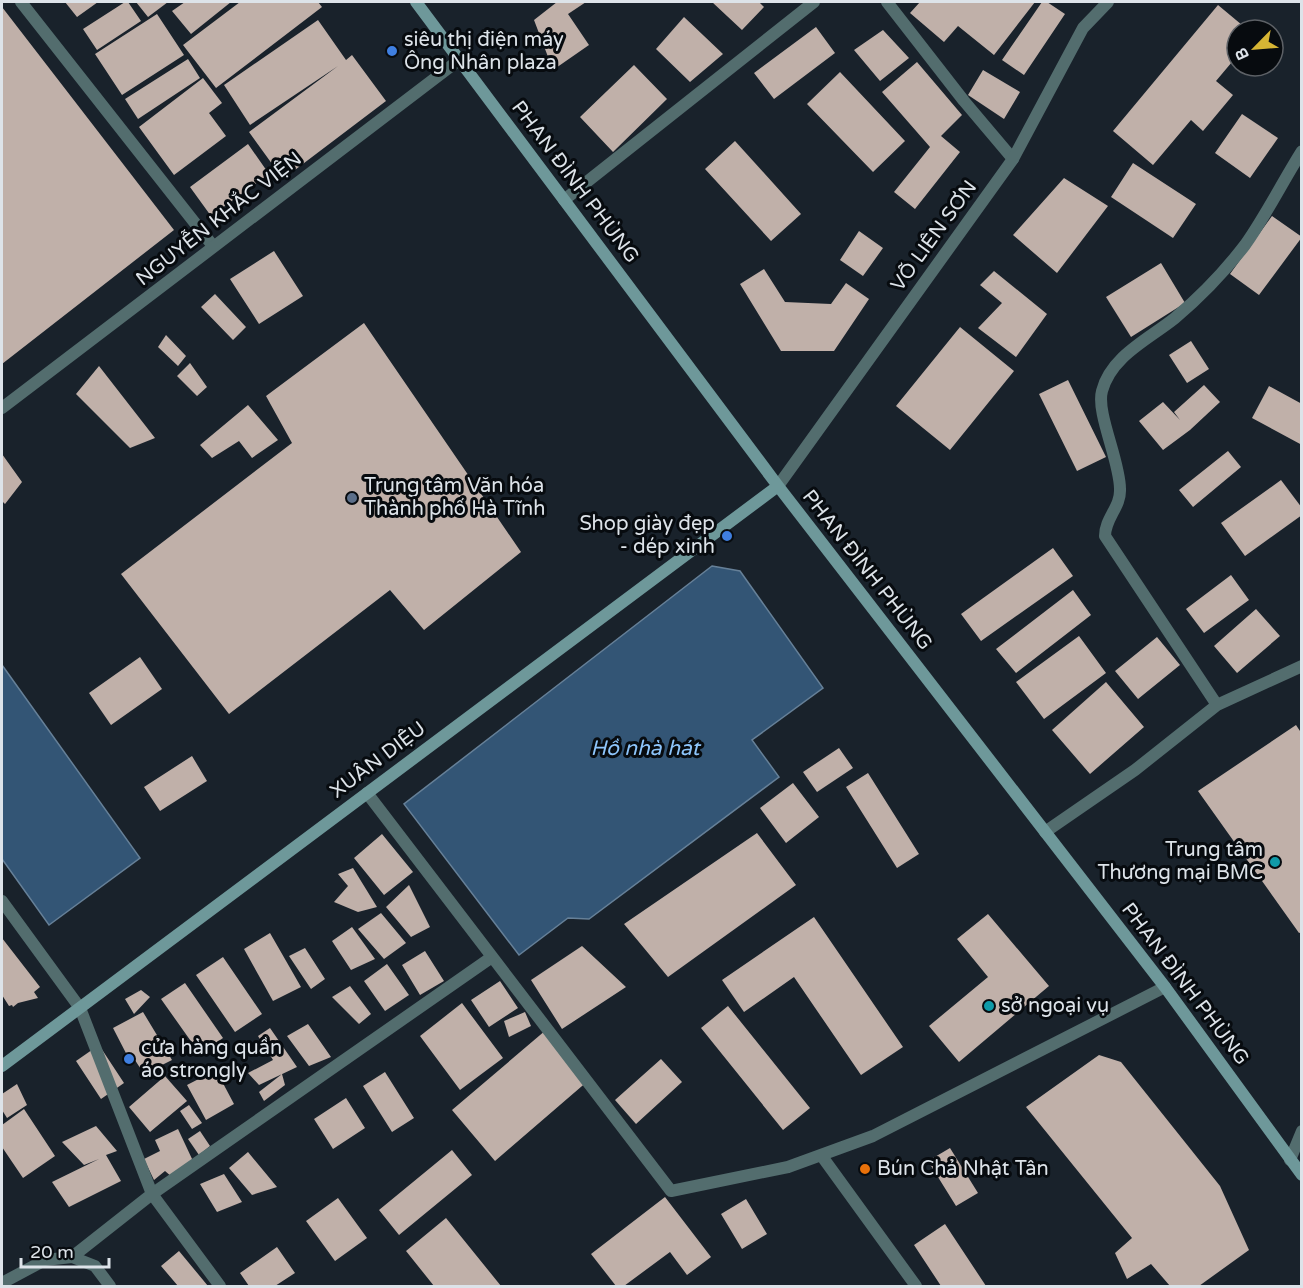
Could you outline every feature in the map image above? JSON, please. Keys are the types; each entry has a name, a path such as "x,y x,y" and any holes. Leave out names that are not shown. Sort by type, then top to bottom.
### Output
{"main road":[{"name":"PHAN ĐÌNH PHÙNG","path":"416,2 778,486 1166,987 1296,1161 1302,1175"},
{"name":"XUÂN DIỆU","path":"2,1066 778,486"}],"street":[{"path":"21,2 213,246"},
{"path":"564,200 814,2"},
{"path":"887,2 964,101 1013,159"},
{"name":"VÕ LIÊN SƠN","path":"778,486 1013,159 1083,28 1108,2"},
{"name":"NGUYỄN KHẮC VIỆN","path":"2,408 459,60"},
{"path":"1216,705 1105,536 1105,525 1119,501 1120,491 1118,469 1101,405 1101,393 1105,381 1129,351 1176,317 1204,291 1245,245 1302,151"},
{"path":"1045,832 1135,770 1216,705 1302,666"},
{"path":"367,793 671,1191 788,1167 873,1136 1166,987"},
{"path":"2,901 80,1008 152,1194 220,1287"},
{"path":"72,1257 152,1194 492,957"},
{"path":"1296,1161 1302,1131"},
{"path":"821,1155 916,1287"},
{"path":"2,1283 45,1260 72,1257 95,1266 110,1287"}],"water":[{"name":"Hồ nhà hát","path":"712,566 740,571 823,688 752,740 779,777 589,919 568,918 519,955 404,804"},
{"path":"2,665 140,858 49,925 2,859"}],"building":[{"path":"65,2 98,2 77,17"},
{"path":"128,2 141,21 97,50 83,29"},
{"path":"136,2 168,2 148,17"},
{"path":"185,2 231,2 191,34 172,11"},
{"path":"240,2 318,2 322,7 216,88 183,45"},
{"path":"557,2 586,2 568,14 589,45 553,70 534,20"},
{"path":"712,2 759,2 764,7 742,30"},
{"path":"920,2 1035,2 994,55 958,26 944,42 910,13"},
{"path":"1042,2 1047,2 1065,14 1024,75 1002,60"},
{"path":"1218,5 1234,18 1225,18 1225,70 1216,81 1233,95 1203,131 1191,120 1153,165 1113,131"},
{"path":"2,7 174,230 2,364"},
{"path":"157,14 184,55 122,95 95,54"},
{"path":"684,17 723,54 690,82 656,49"},
{"path":"318,20 346,60 352,55 386,101 283,179 249,132 338,66 250,125 224,85"},
{"path":"816,27 835,53 774,99 754,73"},
{"path":"883,30 909,58 880,81 854,50"},
{"path":"188,59 200,78 138,119 125,99"},
{"path":"917,62 962,115 941,136 960,152 915,209 894,192 930,147 882,92"},
{"path":"634,65 667,99 613,152 580,117"},
{"path":"983,70 1020,92 1004,119 968,95"},
{"path":"840,72 905,141 873,172 807,104"},
{"path":"203,78 222,103 209,113 226,136 174,175 139,127"},
{"path":"1242,114 1278,138 1250,178 1215,153"},
{"path":"735,141 801,214 771,241 705,169"},
{"path":"248,144 269,174 211,216 190,187"},
{"path":"1133,163 1196,204 1173,238 1111,197"},
{"path":"1064,178 1108,206 1057,273 1013,235"},
{"path":"1272,216 1302,237 1259,295 1230,274"},
{"path":"859,231 883,248 863,276 840,260"},
{"path":"274,251 303,296 259,324 230,279"},
{"path":"1161,263 1185,303 1131,337 1106,297"},
{"path":"764,269 785,302 831,304 846,283 869,299 834,351 781,351 740,284"},
{"path":"994,271 1047,314 1016,357 978,328 1002,303 980,285"},
{"path":"215,294 246,327 233,340 201,307"},
{"name":"Trung tâm Văn hóa Thành phố Hà Tĩnh","path":"364,323 521,552 424,630 390,590 229,714 121,574 292,443 266,396"},
{"path":"960,327 1014,371 950,450 896,406"},
{"path":"166,335 186,356 178,366 158,347"},
{"path":"1191,341 1209,369 1187,383 1169,355"},
{"path":"190,363 207,387 197,396 177,376"},
{"path":"99,366 155,438 130,448 76,394"},
{"path":"1068,380 1106,457 1077,471 1039,394"},
{"path":"1204,385 1220,402 1190,430 1163,450 1139,421 1163,402 1180,420 1174,412"},
{"path":"1269,386 1302,404 1302,445 1252,418"},
{"path":"248,405 278,440 252,458 239,441 212,458 200,445"},
{"path":"1228,451 1241,467 1193,507 1179,490"},
{"path":"2,454 22,482 5,504 2,501"},
{"path":"1281,480 1302,508 1302,515 1245,556 1221,523"},
{"path":"1053,548 1073,576 981,641 961,614"},
{"path":"1231,575 1249,600 1204,633 1186,609"},
{"path":"1073,590 1091,615 1016,673 996,649"},
{"path":"1256,609 1280,636 1237,673 1214,646"},
{"path":"1079,636 1106,673 1044,719 1016,682"},
{"path":"1157,637 1180,665 1138,699 1115,671"},
{"path":"140,657 162,689 111,725 89,693"},
{"path":"1106,682 1144,727 1090,774 1052,730"},
{"name":"Trung tâm Thương mại BMC","path":"1296,725 1302,734 1302,932 1299,933 1198,791"},
{"path":"839,748 853,768 817,792 803,772"},
{"path":"192,756 207,781 160,811 144,787"},
{"path":"868,773 919,854 897,868 846,787"},
{"path":"793,783 819,817 786,843 760,808"},
{"path":"757,833 796,885 668,977 624,924"},
{"path":"382,834 413,872 384,895 354,858"},
{"path":"353,868 377,907 358,912 334,902 348,886 338,874"},
{"path":"409,885 430,927 411,937 386,907"},
{"path":"381,913 406,943 384,959 358,929"},
{"name":"sở ngoại vụ","path":"988,914 1049,986 959,1062 929,1026 988,977 957,939"},
{"path":"814,917 903,1047 861,1075 794,977 744,1012 722,980"},
{"path":"352,927 375,959 351,970 332,941"},
{"path":"270,933 301,987 273,1001 244,949"},
{"path":"2,938 40,987 34,992 38,998 18,1003 13,1007 9,1006 2,995"},
{"path":"582,946 626,987 562,1029 531,980"},
{"path":"305,948 325,979 311,989 289,956"},
{"path":"425,951 444,981 420,995 402,965"},
{"path":"223,957 262,1014 235,1032 196,975"},
{"path":"387,964 409,995 385,1011 364,981"},
{"path":"500,981 518,1008 489,1027 471,1000"},
{"path":"185,983 223,1038 200,1054 161,999"},
{"path":"350,986 371,1014 359,1024 332,997"},
{"path":"141,990 150,997 134,1014 125,999"},
{"path":"462,1003 503,1058 460,1090 420,1036"},
{"path":"728,1006 810,1108 783,1130 701,1028"},
{"path":"143,1012 172,1060 144,1074 133,1057 129,1059 113,1028"},
{"path":"525,1012 531,1026 509,1037 504,1021"},
{"path":"308,1024 331,1057 309,1066 287,1036"},
{"path":"270,1028 297,1067 259,1085 248,1073 273,1060 258,1036"},
{"path":"546,1030 589,1080 495,1161 452,1110"},
{"path":"99,1045 124,1083 101,1099 76,1061"},
{"path":"1099,1055 1121,1062 1220,1186 1249,1250 1199,1286 1170,1286 1151,1264 1127,1279 1115,1253 1132,1238 1026,1107"},
{"path":"661,1059 682,1082 636,1124 615,1100"},
{"path":"216,1070 234,1104 206,1120 187,1085"},
{"path":"385,1072 414,1118 392,1132 363,1086"},
{"path":"282,1074 285,1085 264,1101 259,1092"},
{"path":"165,1076 187,1101 150,1132 129,1107"},
{"path":"17,1084 27,1105 7,1118 2,1110 2,1094"},
{"path":"346,1098 365,1128 333,1149 314,1119"},
{"path":"189,1105 202,1123 192,1129 180,1111"},
{"path":"24,1109 55,1156 23,1178 2,1147 2,1125"},
{"path":"96,1126 117,1151 106,1155 121,1181 69,1207 52,1182 99,1159 84,1165 62,1142"},
{"path":"178,1129 193,1161 172,1177 165,1171 154,1180 144,1159 160,1151 155,1140"},
{"path":"200,1131 210,1146 199,1155 188,1139"},
{"path":"950,1148 978,1193 956,1206 928,1161"},
{"path":"452,1150 472,1175 399,1235 379,1210"},
{"path":"248,1152 277,1187 252,1195 229,1168"},
{"path":"224,1174 242,1202 217,1212 200,1184"},
{"path":"665,1197 711,1257 687,1275 670,1252 624,1286 616,1286 591,1254"},
{"path":"338,1198 367,1238 335,1261 306,1221"},
{"path":"746,1199 767,1234 742,1249 721,1214"},
{"path":"446,1218 501,1286 434,1286 406,1251"},
{"path":"945,1224 986,1286 941,1286 914,1245"},
{"path":"277,1247 295,1273 275,1286 249,1286 240,1273"},
{"path":"179,1251 208,1286 178,1286 161,1266"}],"place":[{"name":"siêu thị điện máy Ông Nhân plaza","path":"392,51"},
{"name":"Trung tâm Văn hóa Thành phố Hà Tĩnh","path":"352,498"},
{"name":"Shop giày đẹp - dép xinh","path":"727,536"},
{"name":"Trung tâm Thương mại BMC","path":"1275,862"},
{"name":"sở ngoại vụ","path":"989,1006"},
{"name":"cửa hàng quần áo strongly","path":"129,1059"},
{"name":"Bún Chả Nhật Tân","path":"865,1169"}]}
